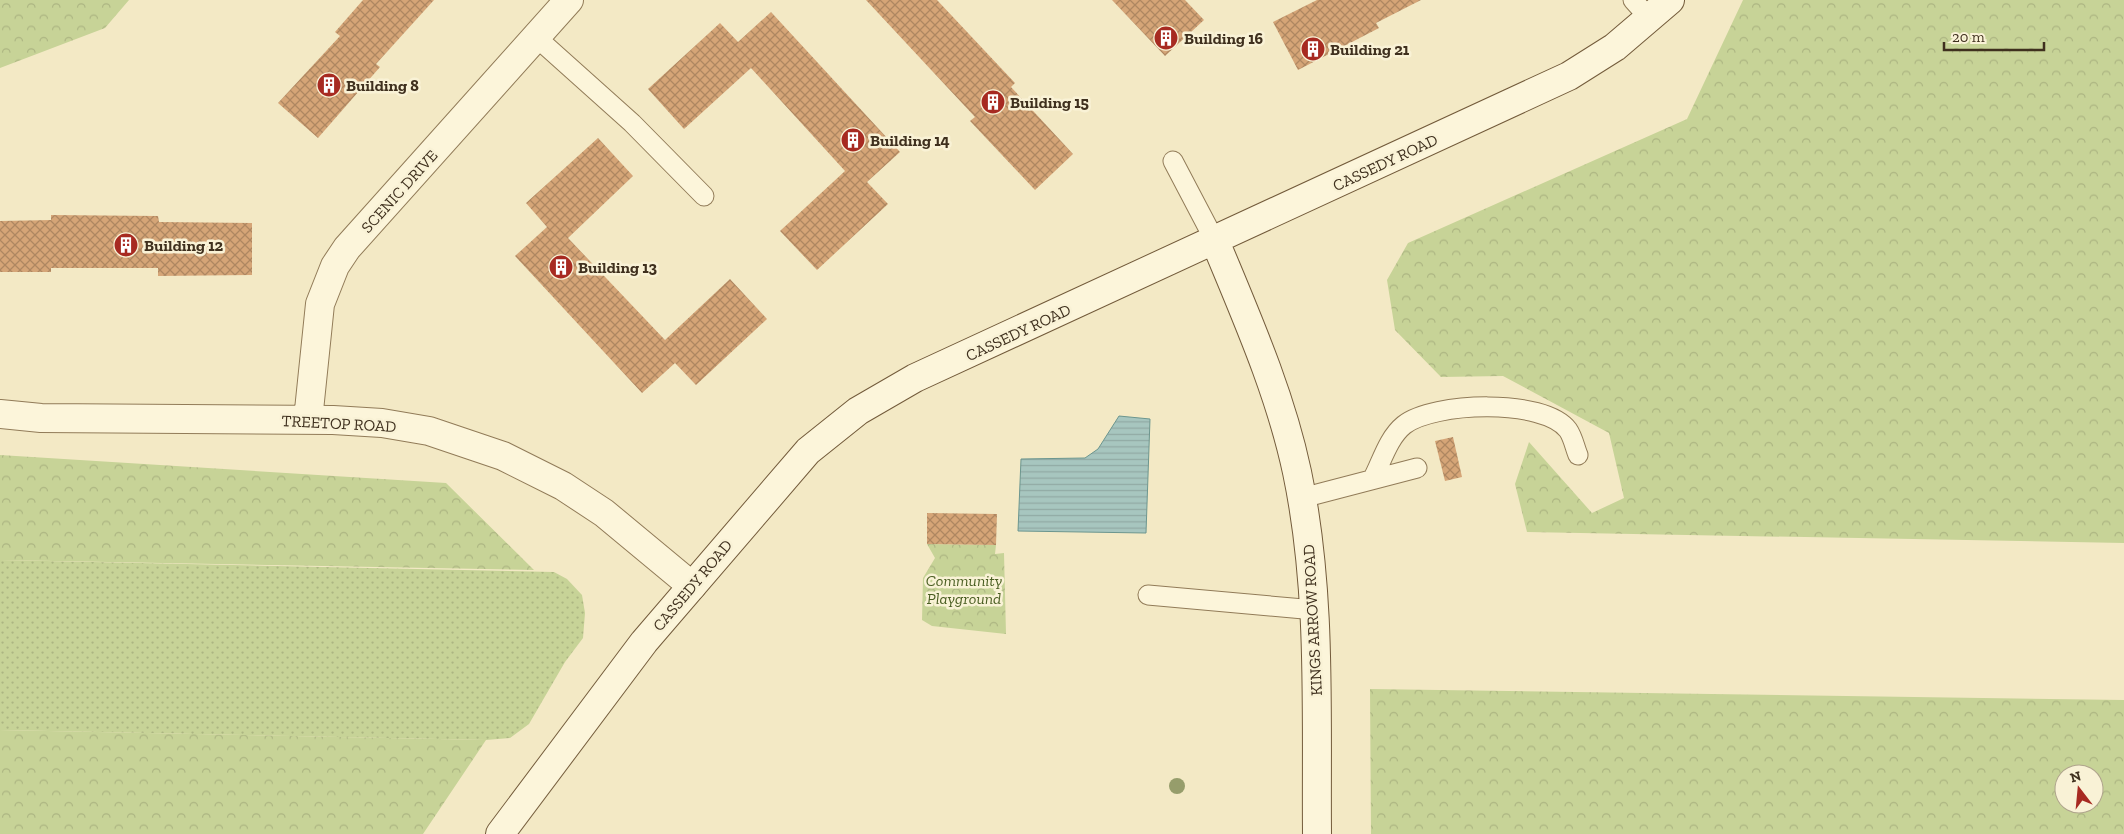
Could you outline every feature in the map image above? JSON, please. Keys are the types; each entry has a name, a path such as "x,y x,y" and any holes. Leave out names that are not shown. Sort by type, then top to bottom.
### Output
{"street":[{"name":"SCENIC DRIVE","path":"308,420 320,304 335,266 347,248 569,0"},
{"name":"CASSEDY ROAD","path":"500,834 644,642 808,451 865,406 915,378 1569,76 1616,47 1642,10 1670,0"},
{"name":"KINGS ARROW ROAD","path":"1215,241 1255,338 1277,402 1297,470 1302,498 1310,550 1315,610 1317,834"},
{"name":"TREETOP ROAD","path":"0,414 41,418 361,421 416,428 503,456 563,486 588,502 692,586"}],"lane":[{"path":"536,37 632,123 704,196"},
{"path":"1173,161 1215,241"},
{"path":"1373,478 1389,443 1403,426 1421,415 1448,408 1484,406 1522,410 1549,416 1568,430 1578,455"},
{"path":"1302,498 1333,492 1373,478 1417,468"},
{"path":"1148,595 1315,610"}],"green space":[{"path":"0,0 129,0 105,28 0,68"},
{"path":"1743,0 2124,0 2124,543 1527,532 1515,484 1529,442 1592,513 1624,498 1609,433 1503,376 1441,377 1395,330 1387,280 1408,243 1687,119"},
{"path":"0,455 446,483 534,570 0,560"},
{"name":"Community Playground","path":"927,544 996,545 995,554 1004,553 1006,634 932,626 922,620 923,578 935,558"},
{"path":"0,560 554,572 567,579 582,595 585,613 583,638 565,662 529,724 510,738 486,740 0,730"},
{"path":"1370,689 2124,700 2124,834 1371,834"},
{"path":"0,730 486,740 423,834 0,834"}],"water":[{"path":"1119,416 1150,419 1146,533 1018,531 1021,459 1085,458 1098,449"}],"building":[{"name":"Building 8","path":"363,0 434,0 376,64 380,67 318,138 278,103 340,36 335,32"},
{"name":"Building 15","path":"866,0 937,0 1015,83 1011,87 1073,154 1035,190 970,121 975,117"},
{"name":"Building 16","path":"1112,0 1185,0 1204,20 1165,56"},
{"name":"Building 21","path":"1317,0 1421,0 1376,23 1379,28 1298,70 1273,22"},
{"name":"Building 14","path":"771,12 900,152 867,182 888,204 817,270 780,231 845,171 751,68 684,129 648,89 720,23 738,42"},
{"name":"Building 13","path":"598,138 633,176 568,238 665,340 730,279 767,319 696,385 675,363 642,393 515,256 547,227 526,203"},
{"name":"Building 12","path":"51,215 158,216 159,222 252,223 252,275 158,276 158,268 51,268 51,272 0,272 0,221 51,220"},
{"path":"1453,437 1462,477 1445,481 1435,441"},
{"path":"927,513 997,514 996,545 927,544"}],"place":[{"name":"Building 16","path":"1166,38"},
{"name":"Building 21","path":"1313,49"},
{"name":"Building 8","path":"329,85"},
{"name":"Building 15","path":"993,102"},
{"name":"Building 14","path":"853,140"},
{"name":"Building 12","path":"126,245"},
{"name":"Building 13","path":"561,267"}]}
